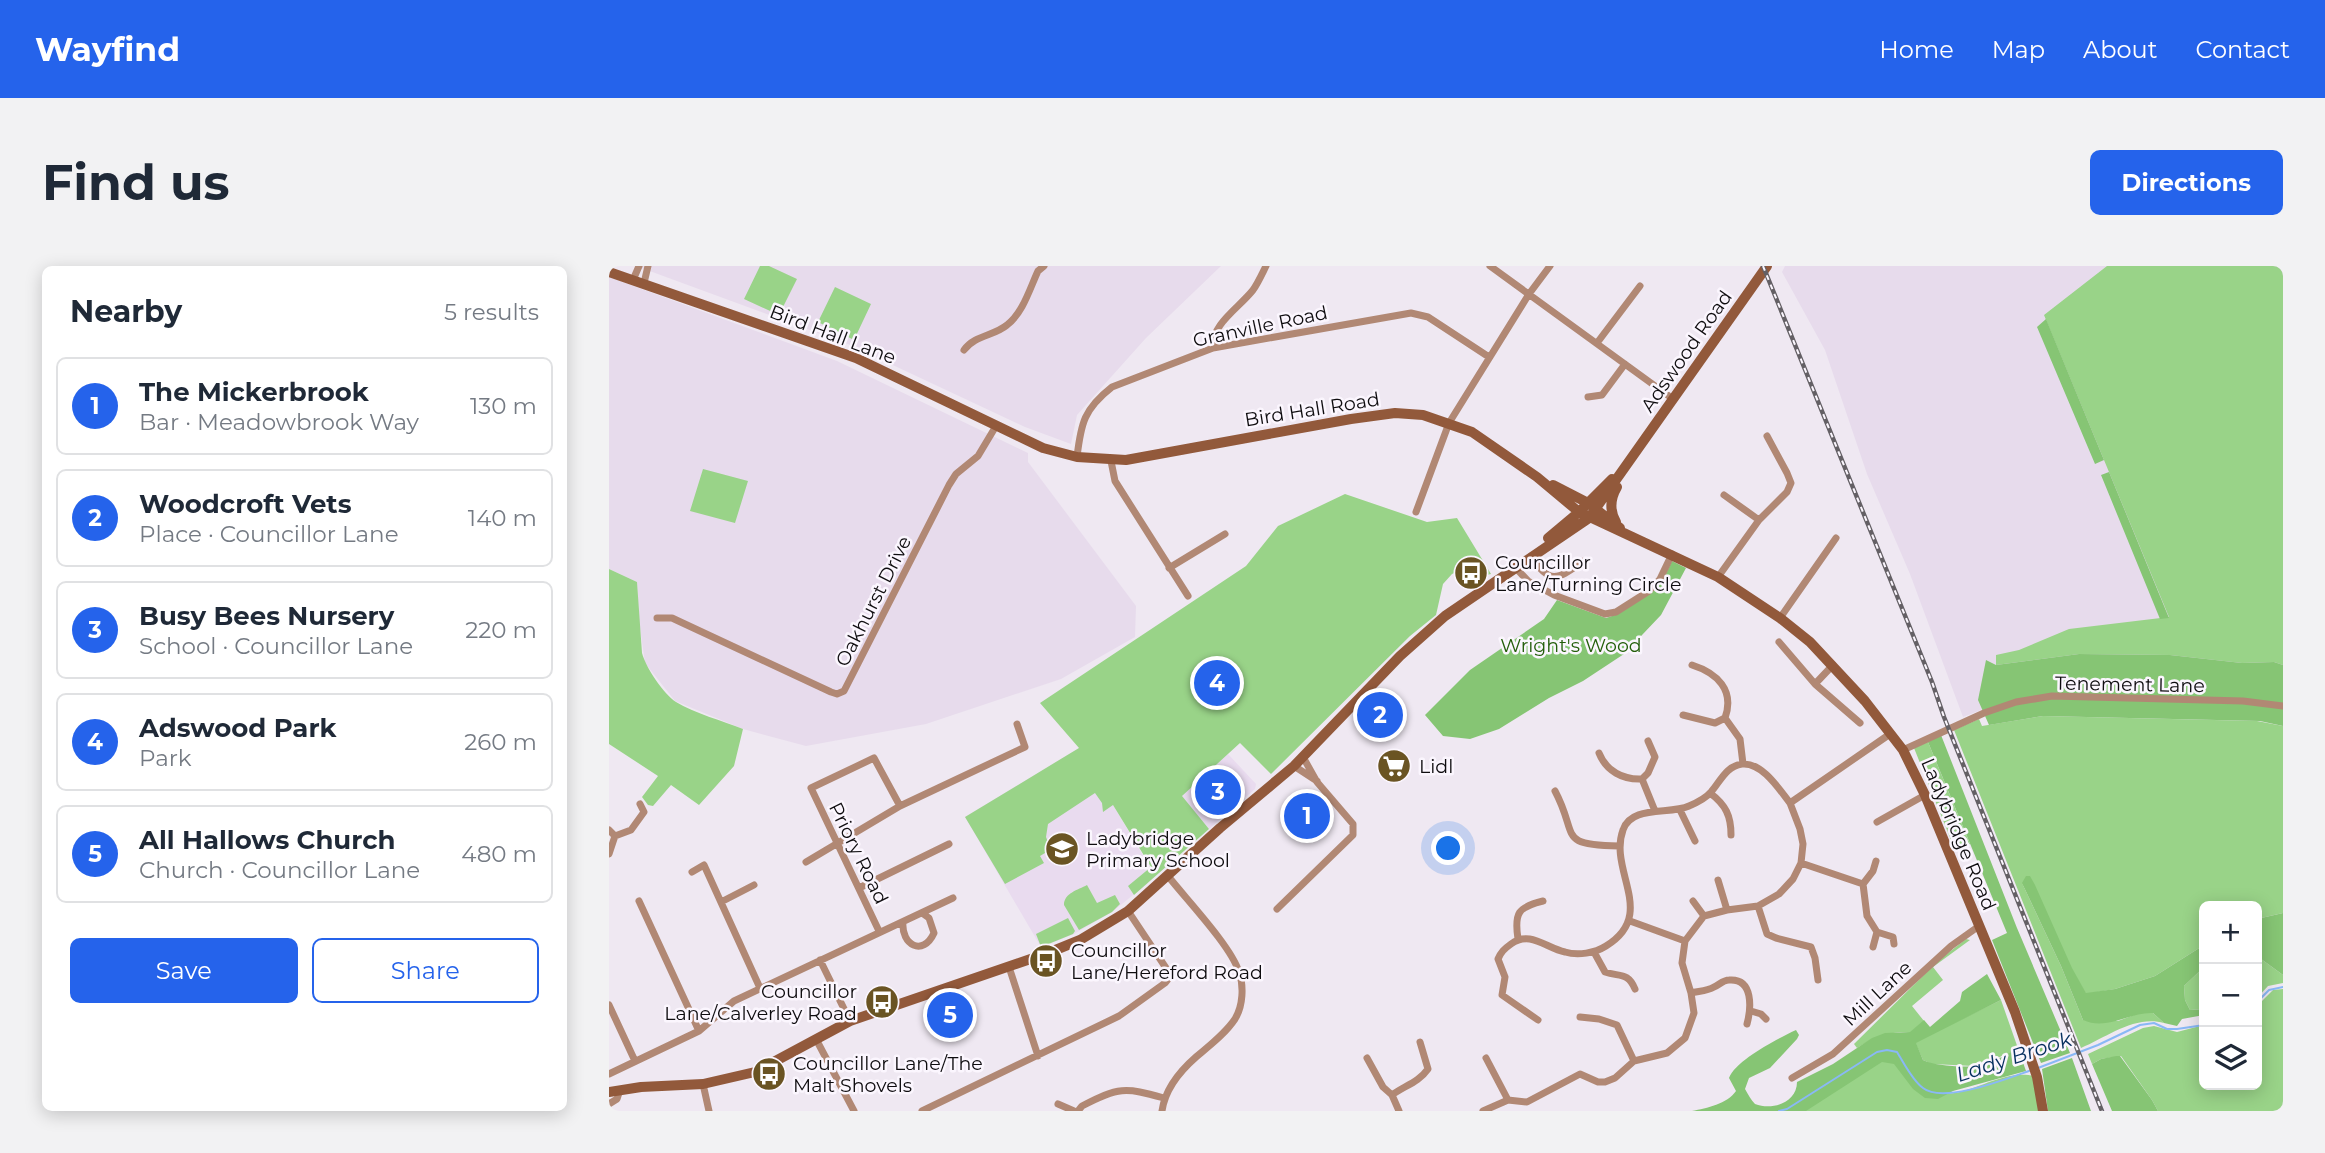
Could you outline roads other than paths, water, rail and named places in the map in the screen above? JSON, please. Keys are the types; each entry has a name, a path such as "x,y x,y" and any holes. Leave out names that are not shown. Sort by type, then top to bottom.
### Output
{"street":[{"path":"638,282 639,266"},
{"path":"638,282 648,266"},
{"path":"964,350 975,339 1007,326 1015,317 1038,271 1044,266"},
{"path":"1213,348 1213,339 1221,324 1254,289 1266,266"},
{"path":"1490,266 1673,399"},
{"path":"1416,512 1449,423 1529,294 1551,266"},
{"name":"Adswood Road","path":"1626,533 1615,520 1611,504 1614,493 1634,456 1767,266"},
{"name":"Bird Hall Lane","path":"609,272 856,358 1043,448 1077,457"},
{"path":"1597,343 1640,286"},
{"name":"Granville Road","path":"1077,457 1082,420 1104,393 1112,387 1213,348 1411,313 1428,317 1489,357"},
{"path":"1588,397 1602,395 1625,364"},
{"name":"Bird Hall Road","path":"1077,457 1126,460 1351,419 1395,414 1423,415 1472,432 1537,477 1584,515"},
{"name":"Oakhurst Drive","path":"657,618 672,618 831,692 837,694 844,691 949,485 956,474 978,456 996,426"},
{"path":"1719,577 1759,520 1787,492 1791,483 1767,436"},
{"name":"Adswood Road","path":"1584,515 1634,456"},
{"path":"1111,461 1115,481 1188,596"},
{"name":"Bird Hall Road","path":"1537,477 1592,505"},
{"path":"1724,495 1759,520"},
{"name":"Ladybridge Road","path":"1592,505 1626,533"},
{"path":"1510,570 1584,515"},
{"path":"609,1093 703,1084 764,1069 850,1021 1069,945 1128,911 1294,766 1400,656 1445,616 1584,515"},
{"name":"Ladybridge Road","path":"1584,515 1719,577 1780,618 1833,666 1865,701 1903,750 1926,795 2030,1054 2043,1111"},
{"path":"1169,568 1225,534"},
{"path":"1780,618 1836,538"},
{"path":"1510,570 1554,595 1605,614 1616,612 1649,591 1660,579 1672,554"},
{"path":"1531,556 1540,569 1555,578 1560,578 1584,561"},
{"path":"1779,642 1815,684 1860,723"},
{"path":"1683,715 1715,723 1725,718 1729,707 1724,688 1708,670 1692,665"},
{"path":"1815,684 1833,666"},
{"name":"Tenement Lane","path":"1903,750 1985,713 2016,702 2052,696 2243,701 2283,706"},
{"path":"1725,718 1740,740 1743,764"},
{"path":"806,862 900,806 1025,747 1017,724"},
{"path":"1790,803 1890,734"},
{"path":"1599,753 1603,764 1608,768 1630,779 1642,779 1648,773 1655,757 1648,741"},
{"path":"1277,909 1353,835 1353,824 1317,782 1303,757"},
{"name":"Priory Road","path":"879,932 811,788 874,758 900,806"},
{"path":"1483,1111 1508,1100 1527,1102 1580,1074 1598,1082 1605,1082 1633,1061 1667,1053 1685,1038 1694,1013 1682,962 1685,941 1704,916 1758,906 1769,901 1786,887 1801,863 1803,844 1790,803 1767,775 1753,766 1743,764 1734,767 1723,775 1710,793 1692,806 1680,810 1655,811 1631,819 1623,827 1619,846 1628,884 1630,921 1606,946 1577,954 1564,952 1533,938 1518,939 1501,951 1498,959 1505,977 1502,995 1538,1020"},
{"path":"1294,766 1317,782"},
{"path":"1642,779 1655,811"},
{"path":"1555,791 1574,839 1590,846 1619,846"},
{"path":"1710,793 1720,800 1731,818 1731,835"},
{"path":"1877,822 1926,795"},
{"path":"609,854 612,833 631,830 641,819 644,813 640,804"},
{"path":"1680,810 1695,841"},
{"path":"859,888 949,844"},
{"path":"1876,861 1873,872 1863,884 1867,916 1877,932 1893,937 1894,944"},
{"path":"1801,863 1863,884"},
{"path":"692,872 703,865 760,988"},
{"path":"1162,1111 1164,1098 1186,1066 1222,1034 1235,1018 1241,1003 1242,988 1239,971 1228,952 1168,876"},
{"path":"1718,880 1727,910"},
{"path":"721,902 754,885"},
{"path":"609,1074 699,1031 734,1001 953,898"},
{"path":"639,901 699,1031"},
{"path":"1518,939 1515,921 1518,914 1526,905 1543,901"},
{"path":"1693,901 1704,916"},
{"path":"1758,906 1767,934 1811,947 1818,980"},
{"path":"922,1111 1119,1016 1167,981 1168,971 1128,911"},
{"path":"903,922 902,930 907,940 915,946 924,946 934,933 929,918 922,913"},
{"path":"1630,921 1685,941"},
{"name":"Mill Lane","path":"1792,1078 1841,1048 1951,946 1979,926"},
{"path":"1873,947 1877,932"},
{"path":"1594,951 1605,972 1623,974 1633,985 1640,975"},
{"path":"820,960 850,1021"},
{"path":"1009,967 1038,1056"},
{"path":"1691,993 1711,989 1731,979 1744,986 1750,998 1751,1011 1747,1024"},
{"path":"609,1005 635,1061"},
{"path":"1751,1011 1766,1019"},
{"path":"1580,1017 1599,1018 1617,1025 1633,1061"},
{"path":"817,1041 854,1111"},
{"path":"1392,1096 1403,1087 1421,1079 1427,1069 1420,1042"},
{"path":"1367,1058 1399,1111"},
{"path":"1486,1058 1508,1100"},
{"path":"703,1084 709,1111"},
{"path":"1058,1104 1076,1111 1082,1105 1121,1089 1164,1098"},
{"path":"609,1104 617,1099 620,1090"}],"waterway":[{"name":"Lady Brook","path":"2262,997 2269,990 2283,987"},
{"name":"Lady Brook","path":"2038,1068 2098,1045 2140,1025 2154,1023 2167,1029 2199,1026"},
{"name":"Lady Brook","path":"1779,1111 1787,1109 1877,1052 1887,1050 1897,1052 1915,1081 1932,1092 1959,1092 2029,1071"}],"railway":[{"path":"1763,266 2102,1111"}],"place":[{"name":"Councillor Lane/Turning Circle","path":"1471,573"},
{"name":"Adswood Park","path":"1217,683"},
{"name":"Woodcroft Vets","path":"1380,715"},
{"name":"Lidl","path":"1394,766"},
{"name":"Busy Bees Nursery","path":"1218,792"},
{"name":"The Mickerbrook","path":"1307,816"},
{"name":"Ladybridge Primary School","path":"1062,849"},
{"name":"Councillor Lane/Hereford Road","path":"1046,961"},
{"name":"Councillor Lane/Calverley Road","path":"882,1002"},
{"name":"All Hallows Church","path":"950,1015"},
{"name":"Councillor Lane/The Malt Shovels","path":"769,1074"}],"park label":[{"name":"Wright's Wood","path":"1571,645"}]}
